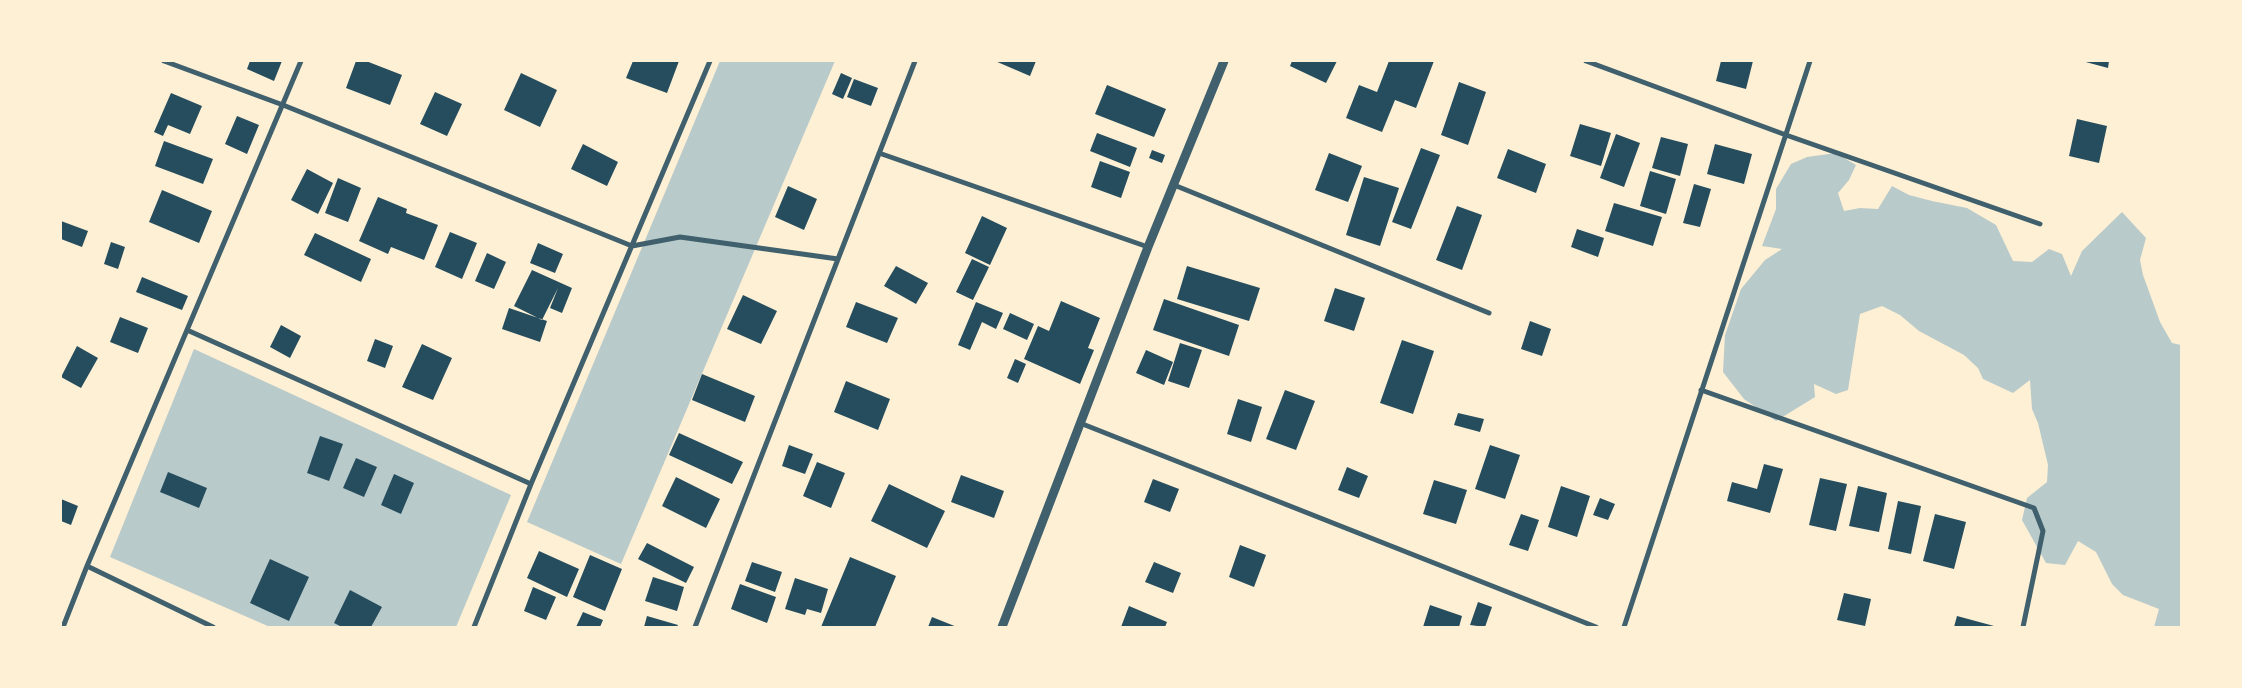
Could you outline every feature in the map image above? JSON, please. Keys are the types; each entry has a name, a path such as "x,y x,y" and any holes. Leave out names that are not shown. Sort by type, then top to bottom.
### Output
{"street":[{"path":"164,61 283,105 632,246 680,236 838,259"},
{"path":"63,627 87,566 301,61"},
{"path":"474,627 532,484 710,61"},
{"path":"695,627 915,61"},
{"path":"1002,627 1148,247 1224,61"},
{"path":"1586,61 1786,135 2040,224"},
{"path":"1624,627 1810,61"},
{"path":"879,153 1148,247"},
{"path":"1174,185 1489,312"},
{"path":"187,330 532,484"},
{"path":"1701,390 2034,508 2043,531 2023,627"},
{"path":"1080,423 1596,627"},
{"path":"87,566 213,627"}],"shaded area":[{"path":"720,61 835,61 621,564 527,522"},
{"path":"1836,153 1856,165 1849,180 1838,193 1844,211 1860,208 1878,209 1892,186 1909,195 1967,208 1996,225 2013,261 2032,262 2049,249 2062,254 2071,276 2082,251 2122,212 2146,238 2140,260 2143,275 2160,322 2172,343 2181,345 2181,627 2154,627 2159,609 2123,595 2112,584 2096,552 2078,541 2065,565 2046,563 2022,520 2027,498 2047,482 2048,465 2038,423 2032,409 2030,380 2013,393 1983,379 1978,368 1964,355 1919,331 1900,315 1882,306 1860,314 1848,390 1836,394 1814,384 1815,397 1776,421 1744,399 1723,372 1725,335 1741,289 1765,260 1782,249 1762,246 1776,209 1776,189 1791,164 1807,157"},
{"path":"194,349 511,495 456,627 270,627 110,557"}],"building":[{"path":"250,61 282,61 274,81 247,69"},
{"path":"356,61 366,61 402,75 390,105 346,88"},
{"path":"633,61 679,61 667,93 626,78"},
{"path":"995,61 1036,61 1030,76"},
{"path":"1292,61 1337,61 1326,83 1290,66"},
{"path":"1389,61 1434,61 1416,108 1395,100 1382,132 1346,118 1359,85 1377,92"},
{"path":"1721,61 1753,61 1746,89 1716,81"},
{"path":"2082,61 2109,61 2108,68"},
{"path":"521,73 557,90 540,127 504,110"},
{"path":"841,73 852,78 843,99 832,94"},
{"path":"854,79 878,88 871,106 847,97"},
{"path":"1459,82 1486,92 1468,145 1441,135"},
{"path":"1107,85 1166,109 1154,137 1095,114"},
{"path":"435,92 462,104 447,136 420,124"},
{"path":"171,93 202,106 190,134 168,125 163,136 154,132"},
{"path":"237,116 259,125 247,154 225,144"},
{"path":"2077,119 2107,126 2099,163 2069,156"},
{"path":"1580,124 1611,133 1601,166 1570,156"},
{"path":"1097,133 1137,148 1130,167 1090,151"},
{"path":"1616,134 1640,143 1624,187 1600,178"},
{"path":"1661,137 1688,144 1680,176 1652,168"},
{"path":"164,141 213,159 203,184 155,166"},
{"path":"583,144 618,162 607,186 571,169"},
{"path":"1715,144 1752,154 1744,184 1707,174"},
{"path":"1421,148 1440,155 1411,229 1392,222"},
{"path":"1508,149 1546,164 1536,193 1497,178"},
{"path":"1152,150 1165,155 1162,163 1149,158"},
{"path":"1329,153 1362,166 1348,202 1315,190"},
{"path":"1100,161 1130,172 1121,198 1091,187"},
{"path":"307,169 333,183 318,214 291,200"},
{"path":"1650,171 1676,179 1666,214 1640,206"},
{"path":"1364,177 1399,188 1380,246 1346,235"},
{"path":"338,178 361,188 348,222 325,213"},
{"path":"1694,184 1711,189 1700,227 1683,223"},
{"path":"788,186 817,199 804,230 775,217"},
{"path":"162,190 212,211 199,243 149,222"},
{"path":"378,197 407,209 406,213 438,225 424,260 391,247 388,254 359,241"},
{"path":"1614,203 1662,217 1653,246 1605,231"},
{"path":"1457,206 1482,215 1462,270 1436,260"},
{"path":"982,216 1007,228 990,265 965,253"},
{"path":"61,221 88,231 82,247 61,239"},
{"path":"1577,229 1604,238 1598,257 1571,247"},
{"path":"450,232 477,243 462,279 435,267"},
{"path":"315,233 371,259 361,282 304,255"},
{"path":"111,242 125,247 118,269 104,264"},
{"path":"538,243 563,254 555,273 530,263"},
{"path":"487,253 506,262 494,289 475,281"},
{"path":"972,259 989,267 973,300 956,292"},
{"path":"896,266 928,283 916,304 884,286"},
{"path":"1187,266 1260,288 1249,321 1177,299"},
{"path":"532,270 572,288 562,313 550,308 558,288 542,320 514,306"},
{"path":"142,277 188,296 182,310 136,292"},
{"path":"1335,288 1365,298 1354,331 1324,321"},
{"path":"743,295 777,311 761,344 727,329"},
{"path":"1164,299 1239,325 1229,356 1153,330"},
{"path":"1061,301 1100,318 1088,348 1094,350 1080,384 1024,359 1038,326 1049,331"},
{"path":"856,302 898,318 887,343 846,327"},
{"path":"976,302 1003,313 996,329 982,322 970,350 958,345"},
{"path":"509,308 547,321 540,342 502,329"},
{"path":"1010,313 1034,324 1027,340 1003,329"},
{"path":"120,317 148,328 138,353 110,342"},
{"path":"1530,321 1551,329 1542,356 1521,349"},
{"path":"281,325 301,336 290,358 270,347"},
{"path":"375,339 393,346 385,368 367,361"},
{"path":"1402,340 1434,351 1413,414 1380,403"},
{"path":"1180,343 1202,350 1189,388 1168,381"},
{"path":"422,344 452,358 433,400 402,387"},
{"path":"77,346 98,358 81,388 61,377"},
{"path":"1146,350 1173,362 1164,385 1136,373"},
{"path":"1015,359 1026,364 1018,383 1007,378"},
{"path":"702,374 755,396 745,422 692,400"},
{"path":"846,381 890,399 878,430 834,412"},
{"path":"1285,390 1315,401 1296,450 1266,439"},
{"path":"1238,399 1262,407 1251,442 1227,434"},
{"path":"1458,413 1484,419 1480,432 1454,425"},
{"path":"679,433 743,462 732,484 669,455"},
{"path":"320,436 343,444 329,481 307,473"},
{"path":"789,445 813,454 805,474 782,466"},
{"path":"1490,445 1520,455 1505,499 1475,489"},
{"path":"356,458 377,467 364,497 343,488"},
{"path":"817,462 845,473 831,508 803,496"},
{"path":"1764,464 1783,469 1770,513 1727,501 1732,482 1757,489"},
{"path":"1347,467 1368,476 1359,498 1338,490"},
{"path":"168,472 207,488 199,508 160,492"},
{"path":"394,474 414,483 401,514 381,505"},
{"path":"961,475 1004,491 994,518 951,502"},
{"path":"676,477 720,499 706,528 662,506"},
{"path":"1820,478 1847,484 1836,531 1809,525"},
{"path":"1153,479 1179,489 1170,512 1144,502"},
{"path":"1434,480 1467,490 1456,524 1423,514"},
{"path":"889,484 945,511 927,548 871,521"},
{"path":"1561,486 1590,496 1577,537 1548,527"},
{"path":"1858,486 1887,493 1879,532 1849,526"},
{"path":"1600,498 1615,504 1608,520 1593,515"},
{"path":"61,499 78,506 71,525 61,521"},
{"path":"1898,501 1921,506 1911,554 1888,549"},
{"path":"1521,514 1539,520 1528,551 1509,545"},
{"path":"1935,514 1966,522 1954,569 1923,561"},
{"path":"647,543 694,567 686,583 638,559"},
{"path":"1240,545 1266,555 1254,587 1229,577"},
{"path":"539,551 579,569 567,597 527,578"},
{"path":"590,555 622,569 605,611 573,597"},
{"path":"850,557 896,576 875,627 821,627"},
{"path":"270,559 309,577 289,621 250,603"},
{"path":"752,562 782,572 775,592 745,581"},
{"path":"1154,562 1181,573 1173,593 1145,582"},
{"path":"653,577 684,587 677,611 645,601"},
{"path":"795,578 828,589 821,613 807,609 805,615 785,609"},
{"path":"740,584 776,597 767,623 731,609"},
{"path":"533,587 556,597 546,620 524,611"},
{"path":"350,590 382,607 371,627 342,627 334,623"},
{"path":"1844,593 1871,599 1865,626 1837,620"},
{"path":"1478,602 1492,607 1485,627 1470,625"},
{"path":"1430,605 1462,616 1459,627 1423,627"},
{"path":"1129,606 1167,622 1165,627 1121,627"},
{"path":"583,612 603,620 600,627 576,627"},
{"path":"647,616 678,625 677,627 644,627"},
{"path":"1957,616 1994,626 1954,627"},
{"path":"932,617 957,627 928,627"}]}
